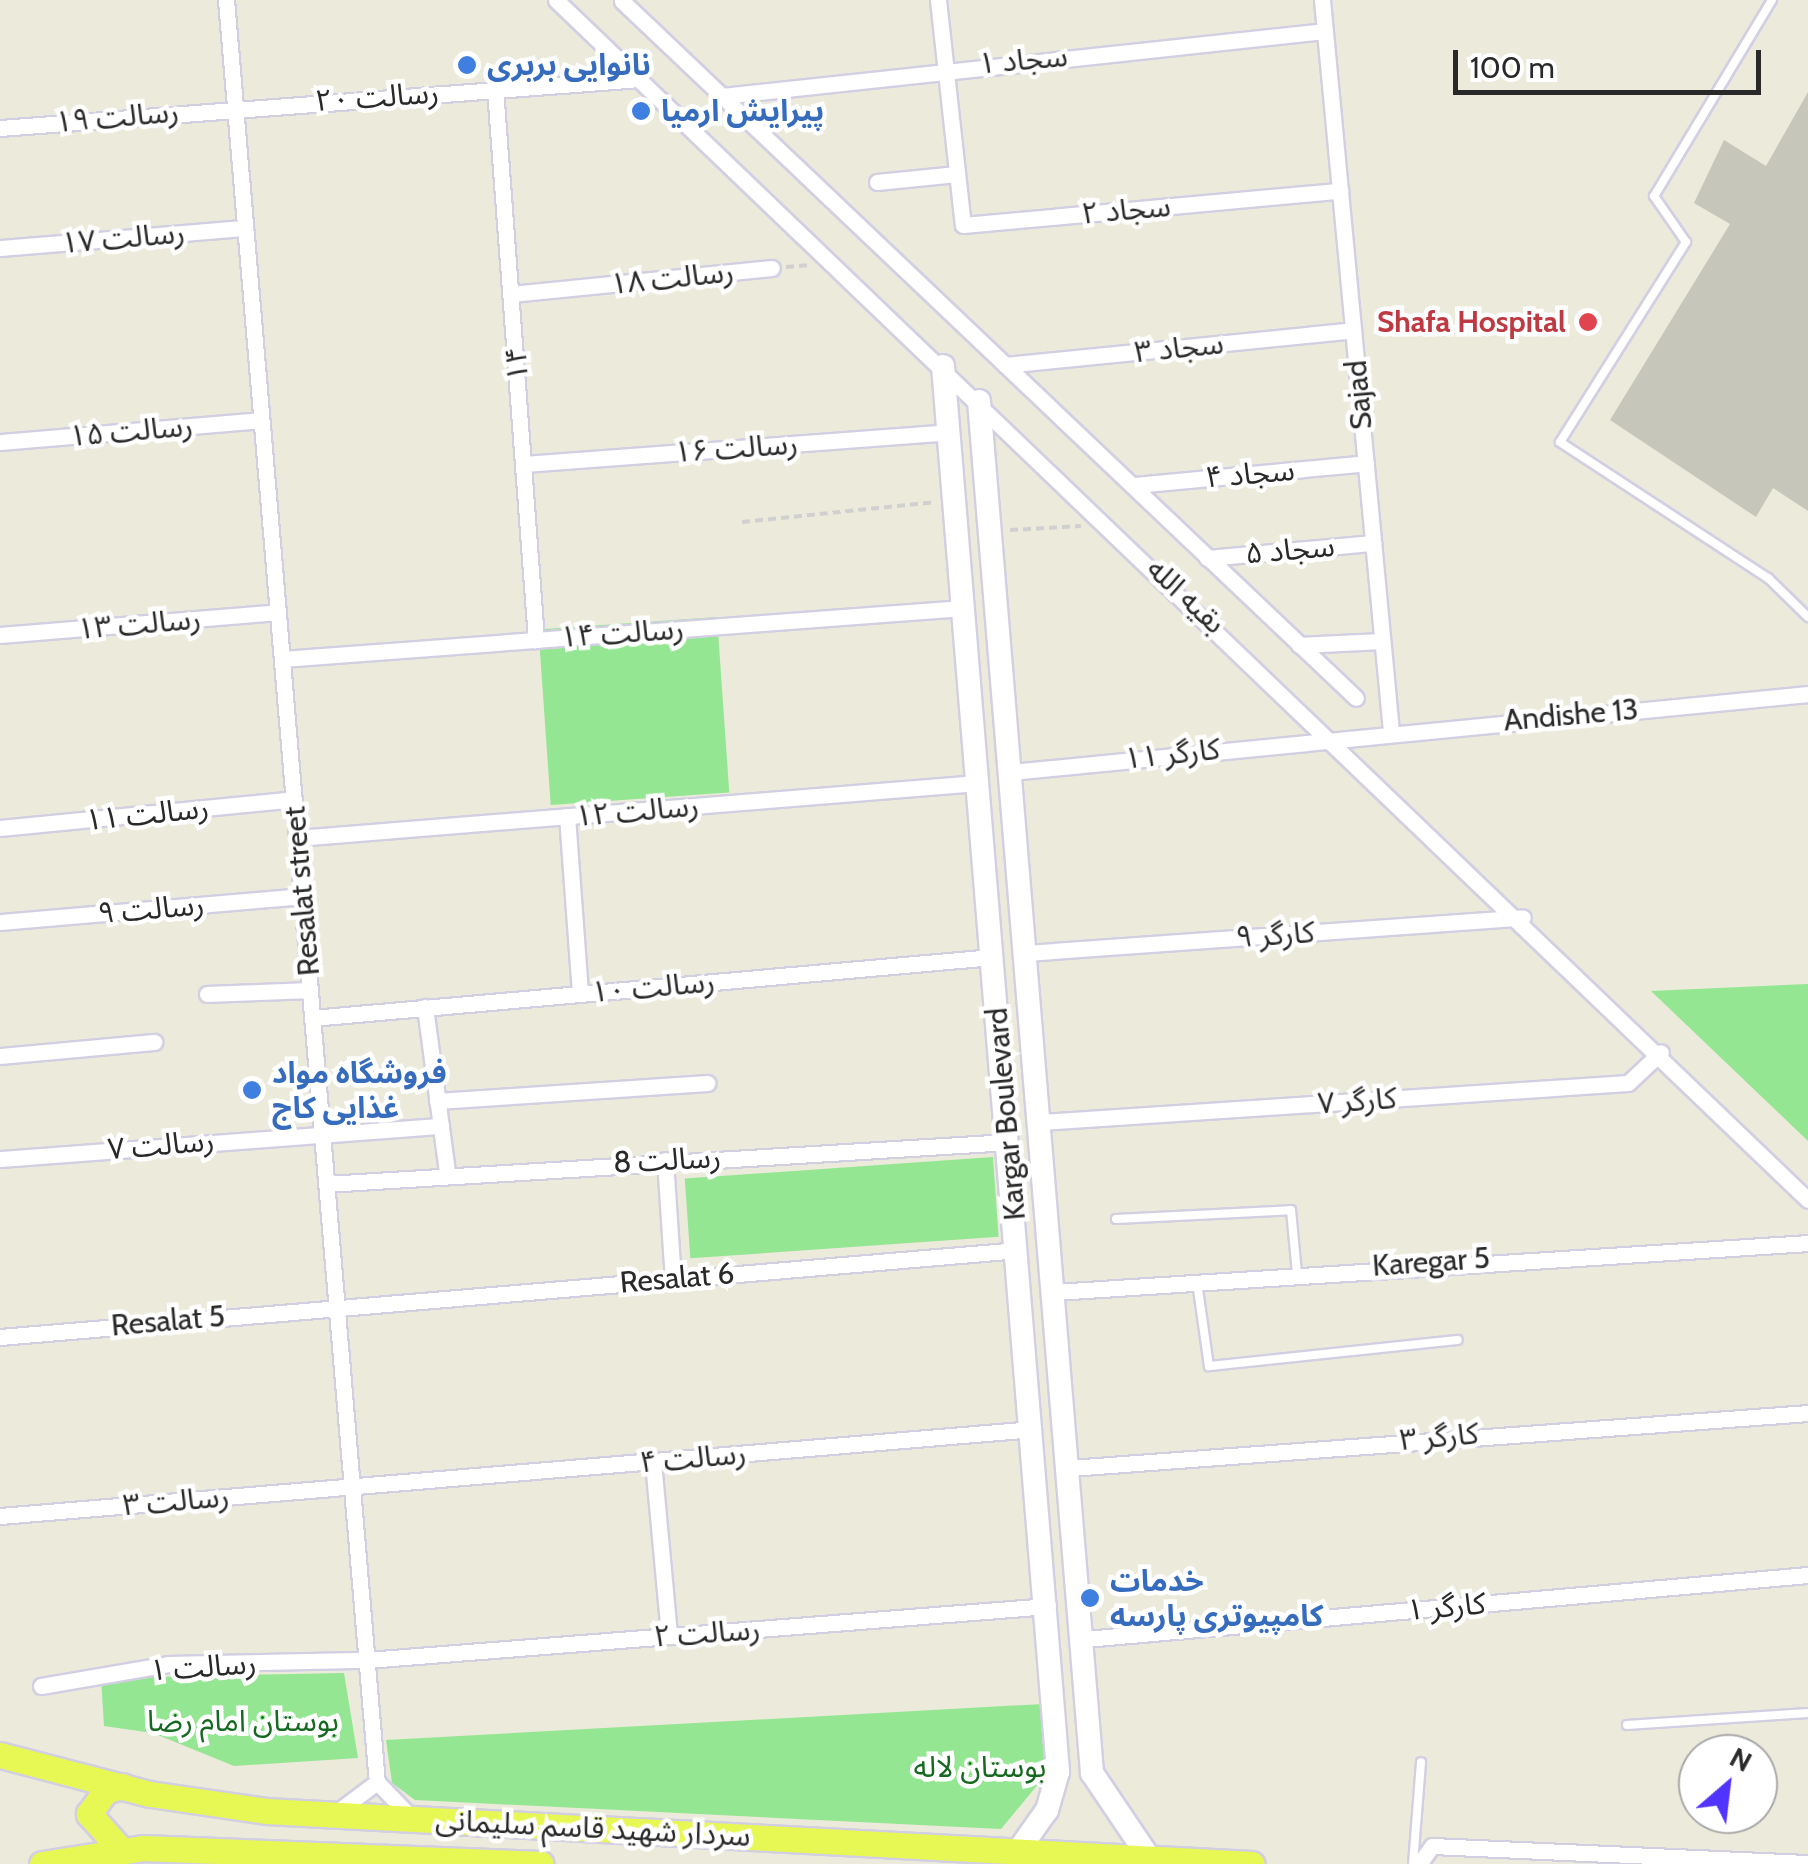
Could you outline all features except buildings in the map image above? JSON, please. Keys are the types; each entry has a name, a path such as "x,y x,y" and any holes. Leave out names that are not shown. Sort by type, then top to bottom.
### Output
{"main road":[{"name":"سردار شهید قاسم سلیمانی","path":"0,1755 122,1786 332,1814 1252,1864"},
{"path":"122,1786 94,1801 90,1814 122,1851"},
{"path":"42,1864 122,1851 541,1864"}],"street":[{"name":"Resalat street","path":"226,0 377,1782"},
{"name":"بقیه الله","path":"556,0 1334,736 1808,1200"},
{"name":"سجاد ۲","path":"938,0 963,225 1340,191"},
{"name":"Sajad","path":"1322,0 1391,731"},
{"name":"بقیه الله","path":"622,1 1135,484 1207,558 1356,698"},
{"name":"سجاد ۱","path":"722,96 946,67 1325,31"},
{"name":"رسالت ۲۰","path":"235,106 638,79"},
{"name":"۱۴","path":"495,89 536,640"},
{"name":"رسالت ۱۹","path":"0,128 235,106"},
{"path":"877,182 957,174"},
{"name":"رسالت ۱۷","path":"0,248 245,228"},
{"name":"رسالت ۱۸","path":"511,294 772,268"},
{"name":"سجاد ۳","path":"1005,365 1353,330"},
{"name":"Kargar Boulevard","path":"943,366 1048,1606 1058,1772 1047,1810 1018,1852"},
{"name":"Kargar Boulevard","path":"980,402 1085,1639 1092,1774"},
{"name":"رسالت ۱۵","path":"0,442 262,420"},
{"name":"رسالت ۱۶","path":"524,464 948,432"},
{"name":"سجاد ۴","path":"1135,484 1366,464"},
{"name":"سجاد ۵","path":"1207,558 1373,542"},
{"name":"رسالت ۱۴","path":"282,659 963,608"},
{"name":"رسالت ۱۳","path":"0,635 278,612"},
{"path":"1300,644 1382,640"},
{"name":"Andishe 13","path":"1334,736 1808,694"},
{"name":"کارگر ۱۱","path":"1011,772 1334,736"},
{"name":"رسالت ۱۲","path":"297,838 978,783"},
{"name":"رسالت ۱۱","path":"0,828 294,799"},
{"path":"567,816 580,994"},
{"name":"رسالت ۹","path":"0,922 302,896"},
{"name":"کارگر ۹","path":"1026,953 1522,918"},
{"name":"رسالت ۱۰","path":"312,1018 993,957"},
{"path":"207,994 310,990"},
{"path":"425,1007 447,1171"},
{"path":"0,1056 154,1042"},
{"name":"کارگر ۷","path":"1041,1122 1628,1083 1660,1052"},
{"path":"437,1101 706,1083"},
{"name":"رسالت ۷","path":"0,1159 441,1126"},
{"name":"رسالت 8","path":"326,1184 447,1171 1008,1142"},
{"path":"665,1160 673,1278"},
{"name":"Karegar 5","path":"1055,1292 1298,1273 1808,1244"},
{"name":"Resalat 6","path":"337,1306 1018,1250"},
{"name":"Resalat 5","path":"0,1337 337,1306"},
{"path":"1028,1366 1061,1364"},
{"name":"کارگر ۳","path":"1070,1468 1808,1413"},
{"name":"رسالت ۴","path":"352,1487 1033,1429"},
{"path":"653,1462 669,1636"},
{"name":"رسالت ۳","path":"0,1516 352,1487"},
{"name":"کارگر ۱","path":"1085,1639 1808,1576"},
{"name":"رسالت ۲","path":"367,1660 1048,1606"},
{"name":"رسالت ۱","path":"41,1686 168,1664 367,1660"},
{"path":"1058,1772 1075,1781 1092,1774 1150,1858"},
{"path":"332,1814 377,1782 413,1818"},
{"path":"1416,1864 1432,1846 1808,1863"}],"lane":[{"path":"1772,0 1654,196 1686,242 1560,442 1768,578 1808,618"},
{"path":"1116,1219 1292,1210 1298,1273"},
{"path":"1197,1281 1208,1366 1458,1340"},
{"path":"1627,1725 1808,1713"},
{"path":"1416,1864 1421,1762"}],"path":[{"name":"رسالت ۱۸","path":"772,268 832,262"},
{"path":"742,522 954,500"},
{"path":"990,532 1109,524"}],"green space":[{"path":"717,617 729,793 551,805 538,629"},
{"path":"1808,984 1808,1141 1651,991"},
{"path":"993,1157 999,1237 690,1258 685,1179"},
{"name":"بوستان امام رضا","path":"344,1673 358,1758 234,1766 153,1733 104,1726 101,1678"},
{"name":"بوستان لاله","path":"1043,1704 1049,1771 1001,1829 415,1800 392,1783 386,1740"}],"place":[{"name":"نانوایی بربری","path":"467,65"},
{"name":"پیرایش ارمیا","path":"641,111"},
{"name":"Shafa Hospital","path":"1588,322"},
{"name":"فروشگاه مواد غذایی کاج","path":"252,1090"},
{"name":"خدمات کامپیوتری پارسه","path":"1090,1598"}]}
